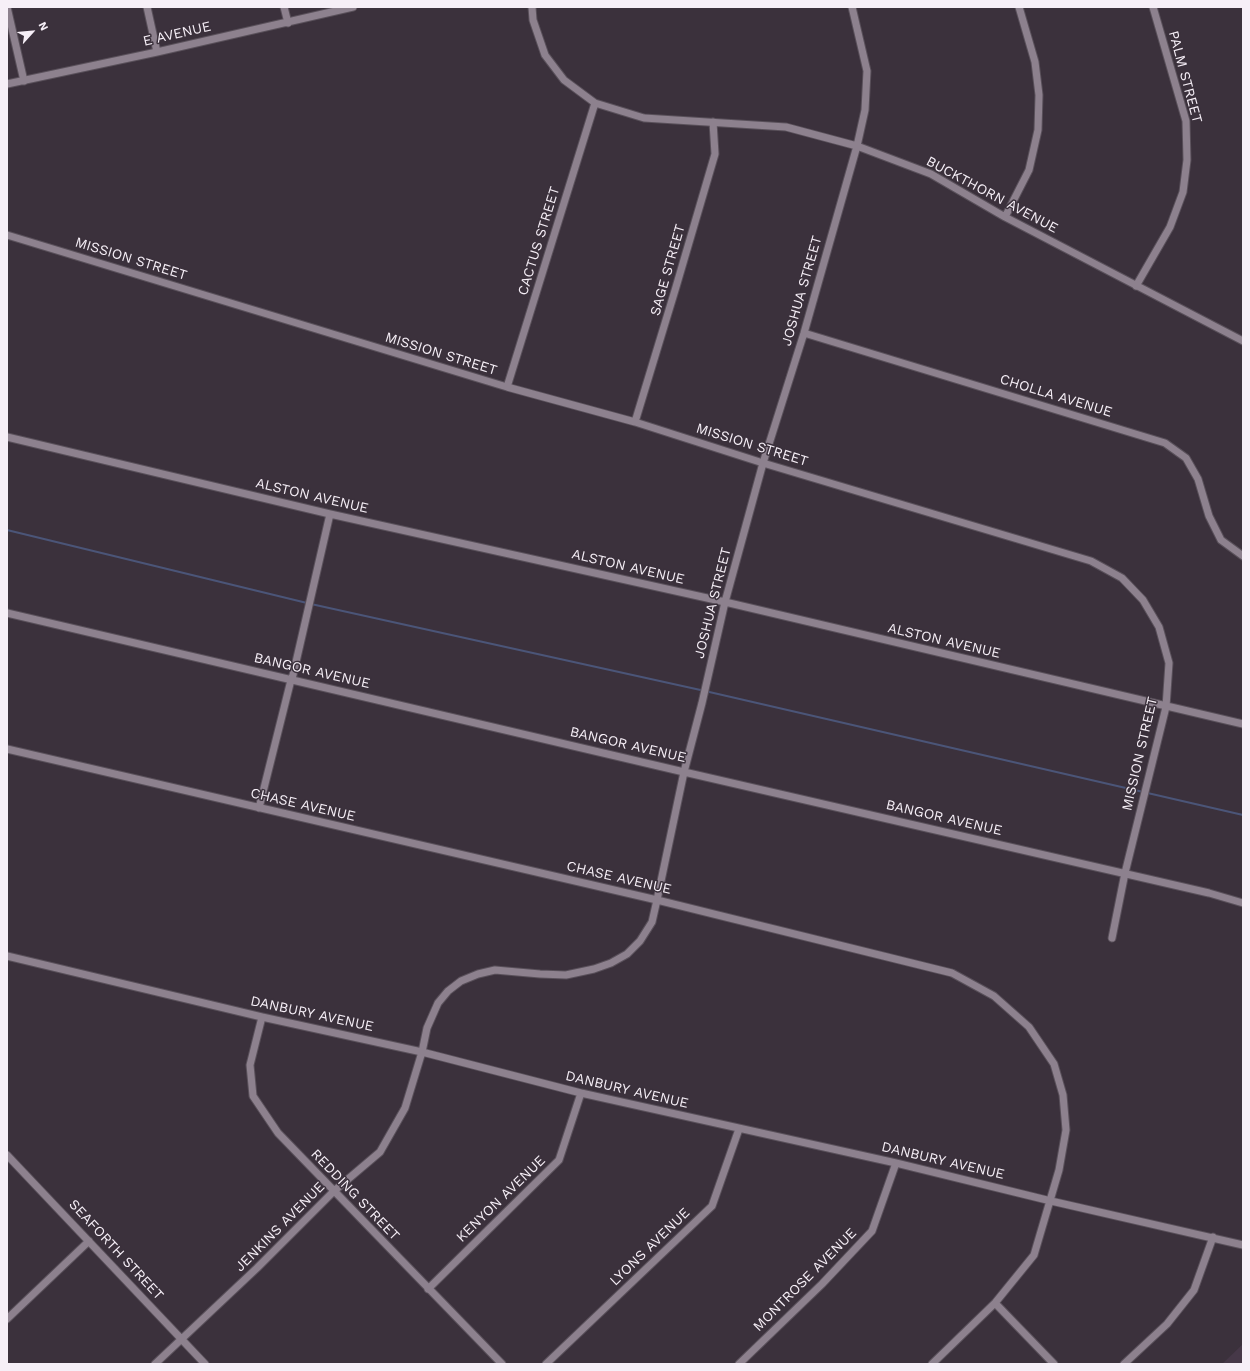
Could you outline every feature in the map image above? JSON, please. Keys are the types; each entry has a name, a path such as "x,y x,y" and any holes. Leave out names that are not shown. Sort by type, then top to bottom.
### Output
{"street":[{"path":"7,7 24,81"},
{"path":"147,7 157,52"},
{"path":"284,7 288,23"},
{"name":"E AVENUE","path":"7,84 288,23 353,7"},
{"name":"BUCKTHORN AVENUE","path":"532,7 533,20 545,55 564,80 595,103 644,118 786,127 857,146 931,174 1005,216 1243,342"},
{"name":"JOSHUA STREET","path":"422,1052 427,1028 438,1003 448,991 461,981 478,974 494,970 566,975 594,969 611,963 627,954 640,940 652,922 684,772 702,703 725,602 763,463 804,333 857,146 865,110 867,71 852,7"},
{"path":"1005,216 1029,170 1038,130 1039,95 1035,62 1019,7"},
{"name":"PALM STREET","path":"1136,286 1170,227 1183,192 1187,160 1186,121 1153,7"},
{"name":"CACTUS STREET","path":"507,387 595,103"},
{"name":"SAGE STREET","path":"635,422 714,154 713,122"},
{"name":"MISSION STREET","path":"7,235 507,387 635,422 763,463 1091,561 1122,578 1143,600 1159,628 1169,663 1166,707 1125,873 1112,938"},
{"name":"CHOLLA AVENUE","path":"804,333 1165,443 1186,458 1198,480 1209,516 1222,540 1243,556"},
{"name":"ALSTON AVENUE","path":"7,437 330,514 725,602 1243,724"},
{"path":"259,808 293,675 330,514"},
{"name":"BANGOR AVENUE","path":"7,613 684,772 1125,873 1243,902"},
{"name":"CHASE AVENUE","path":"7,749 657,900 952,972 994,996 1029,1027 1054,1064 1064,1095 1066,1130 1059,1170 1034,1255 995,1303 932,1364"},
{"name":"DANBURY AVENUE","path":"7,956 262,1017 422,1052 581,1093 896,1163 1051,1201 1214,1237 1243,1245"},
{"name":"REDDING STREET","path":"262,1017 250,1065 253,1096 278,1132 502,1364"},
{"name":"JENKINS AVENUE","path":"154,1364 257,1268 334,1191 380,1152 405,1108 422,1052"},
{"name":"KENYON AVENUE","path":"428,1289 559,1160 581,1093"},
{"name":"LYONS AVENUE","path":"546,1364 712,1206 739,1129"},
{"name":"SEAFORTH STREET","path":"7,1155 205,1364"},
{"name":"MONTROSE AVENUE","path":"739,1364 822,1284 872,1231 896,1163"},
{"path":"1124,1364 1167,1324 1194,1290 1214,1237"},
{"path":"7,1319 89,1241"},
{"path":"995,1303 1054,1364"}],"shaded area":[{"path":"1243,1344 1243,1364 1222,1364"}],"waterway":[{"path":"7,530 307,603"},
{"path":"311,604 705,691 1243,815"}]}
